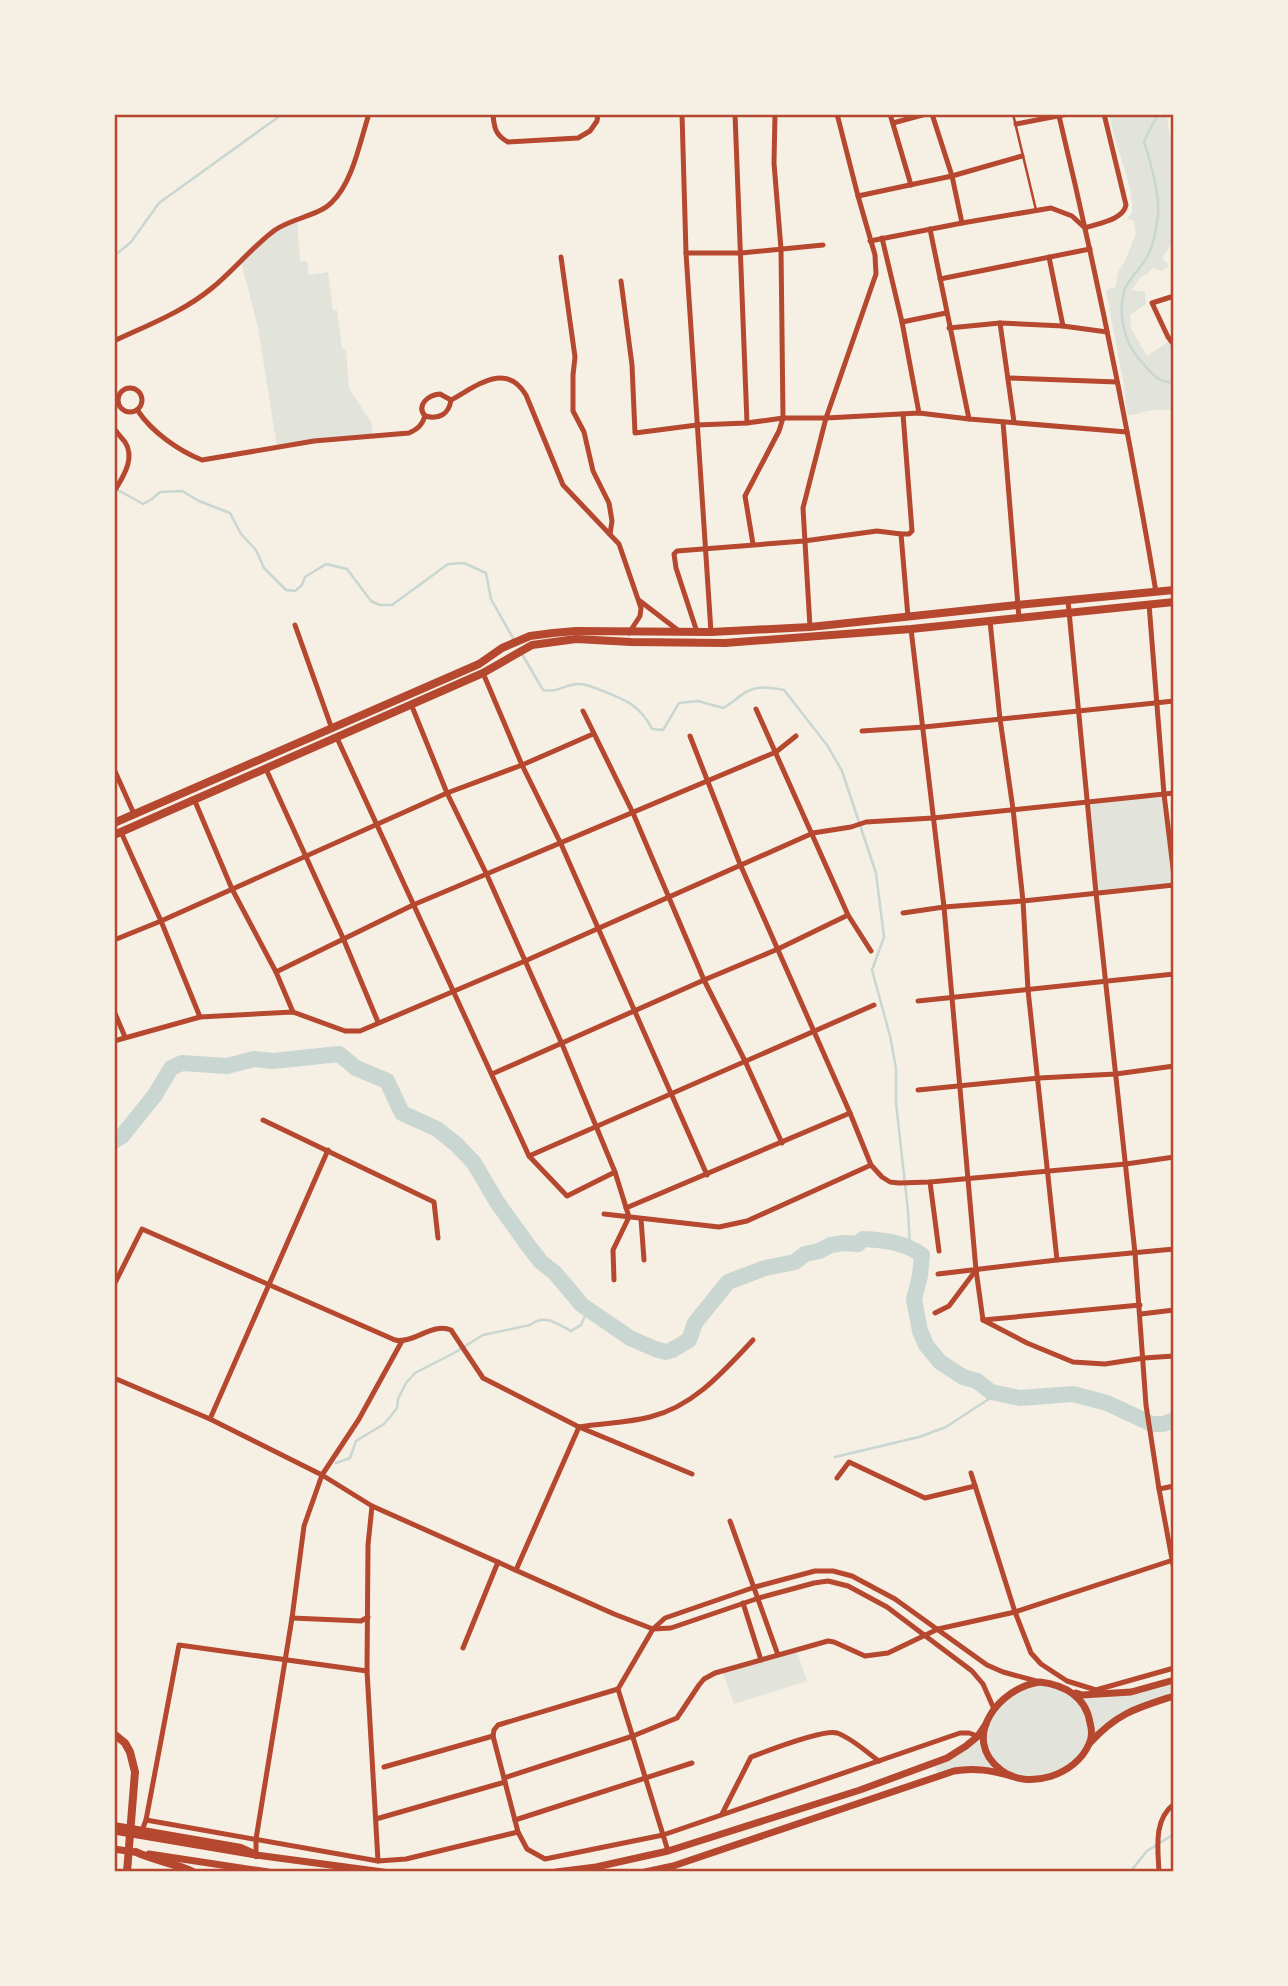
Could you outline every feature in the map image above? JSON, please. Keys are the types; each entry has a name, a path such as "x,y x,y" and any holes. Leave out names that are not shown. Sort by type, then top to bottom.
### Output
{"main road":[{"path":"114,823 479,664 502,648 576,631 681,633 810,627 1174,590"},
{"path":"117,833 483,673 531,641 576,639 725,643 911,629 1174,602"},
{"path":"556,1872 596,1867 668,1852 860,1790 934,1763 957,1753 978,1736 1003,1699 1014,1690 1027,1685 1041,1682 1058,1685 1082,1695 1120,1694 1174,1680"},
{"path":"1073,1693 1083,1703 1089,1715 1090,1744"},
{"path":"645,1872 686,1862 954,1771 988,1770 1035,1779 1057,1774 1076,1762 1105,1727 1126,1713 1174,1696"},
{"path":"986,1724 985,1743 989,1756 999,1769 1012,1776"},
{"path":"114,1734 125,1744 135,1772 127,1870"},
{"path":"114,1829 241,1848 256,1855 383,1872"},
{"path":"114,1849 268,1872"},
{"path":"136,1852 152,1860 193,1872"}],"street":[{"path":"114,341 177,312 196,300 277,229 323,209 332,202 345,183 369,114"},
{"path":"494,114 494,129 500,138 508,142 578,138 590,131 598,114"},
{"path":"682,114 686,253 712,632"},
{"path":"735,114 747,423"},
{"path":"753,544 746,496 783,418 781,249 774,163 775,114"},
{"path":"810,627 803,508 826,418 876,274 875,255 837,114"},
{"path":"890,114 911,185"},
{"path":"893,123 926,114"},
{"path":"932,114 953,176 962,223"},
{"path":"1016,124 1064,114 1156,592"},
{"path":"1085,228 1119,216 1125,211 1126,205 1104,114"},
{"path":"858,196 953,176 1022,156"},
{"path":"870,241 1051,208 1072,216 1085,228"},
{"path":"930,229 969,419"},
{"path":"882,238 902,322 919,413"},
{"path":"686,253 741,253 823,245"},
{"path":"940,279 1090,248"},
{"path":"561,257 575,357 573,411 584,432 593,471 609,503 612,521 610,534"},
{"path":"1049,257 1063,326"},
{"path":"621,281 632,365 635,433 783,418 919,413 1127,432"},
{"path":"1174,296 1152,303 1174,345"},
{"path":"902,322 946,313"},
{"path":"949,328 1000,323 1063,326 1107,332"},
{"path":"1000,323 1014,422"},
{"path":"451,400 490,379 500,377 520,384 563,485 619,544 640,601 640,616 629,633"},
{"path":"1009,378 1117,382"},
{"path":"126,388 139,391 143,398 138,411 131,413 119,406 120,392 126,388"},
{"path":"440,394 451,400 451,406 443,416 437,418 425,416 421,410 427,398 440,394"},
{"path":"138,411 145,422 190,455 202,460 314,441 401,435 417,429 423,424 425,416"},
{"path":"696,632 676,568 674,554 677,551 804,541 877,531 901,534 912,531 903,414"},
{"path":"1003,422 1019,618"},
{"path":"114,428 126,443 129,456 126,472 114,492"},
{"path":"901,534 908,617"},
{"path":"640,601 681,633"},
{"path":"1068,601 1105,981 1136,1253 1146,1405 1174,1570"},
{"path":"1149,604 1164,794 1174,876"},
{"path":"990,621 1023,901 1028,990 1057,1259"},
{"path":"295,625 332,729"},
{"path":"911,629 944,907 976,1270 983,1320"},
{"path":"483,673 707,1175"},
{"path":"405,695 447,793 526,961 615,1172 629,1217 613,1250 614,1280"},
{"path":"862,730 924,727 1174,701"},
{"path":"756,709 848,915 871,951"},
{"path":"583,711 633,813 704,980 782,1143"},
{"path":"114,940 447,793 522,765 593,734"},
{"path":"690,736 740,864 813,1032 871,1165 882,1177 898,1183 930,1182 1174,1157"},
{"path":"276,972 413,905 776,752 796,736"},
{"path":"337,738 528,1156 567,1196 615,1172"},
{"path":"114,769 134,814"},
{"path":"266,769 378,1022"},
{"path":"114,1041 200,1017 293,1012 345,1031 360,1031 526,961 813,832 851,827 866,822 933,818 1174,793"},
{"path":"194,799 232,889 276,972 293,1012"},
{"path":"117,833 161,921 200,1017"},
{"path":"903,913 1174,885"},
{"path":"492,1074 778,949 848,915"},
{"path":"918,1001 1174,974"},
{"path":"528,1156 874,1005"},
{"path":"114,1011 125,1037"},
{"path":"918,1090 1038,1078 1116,1074 1174,1066"},
{"path":"626,1208 850,1113"},
{"path":"263,1120 433,1202 438,1238"},
{"path":"210,1419 328,1150"},
{"path":"604,1214 719,1227 732,1225 747,1221 871,1165"},
{"path":"930,1182 939,1251"},
{"path":"641,1219 644,1260"},
{"path":"114,1285 142,1229 395,1340 402,1341 446,1327 451,1330 482,1378 579,1427 692,1474"},
{"path":"938,1274 1057,1259 1174,1249"},
{"path":"935,1313 948,1306 976,1270"},
{"path":"983,1320 1140,1305"},
{"path":"1141,1314 1174,1310"},
{"path":"983,1320 1003,1332 1073,1362 1105,1364 1174,1356"},
{"path":"579,1427 652,1417 665,1412 704,1390 753,1340"},
{"path":"256,1855 256,1839 304,1526 323,1475 359,1419 402,1341"},
{"path":"114,1378 210,1419 323,1475 372,1506 653,1629 671,1628 743,1603 814,1583 828,1581 848,1586 887,1607 978,1676 994,1709"},
{"path":"516,1570 579,1427"},
{"path":"837,1478 849,1462 925,1498 975,1486"},
{"path":"971,1473 1015,1612 1031,1653 1041,1664 1067,1681 1096,1690 1174,1668"},
{"path":"1159,1489 1174,1486"},
{"path":"372,1506 368,1545 367,1671 378,1861"},
{"path":"730,1521 778,1655"},
{"path":"376,1819 504,1780 633,1736 677,1718 704,1679 715,1673 828,1641 865,1656 888,1653 938,1629 1015,1612 1173,1560"},
{"path":"463,1648 498,1562"},
{"path":"978,1736 960,1733 663,1835 545,1859 527,1849 518,1832 492,1735 498,1726 618,1689 653,1629 665,1618 755,1587 815,1571 833,1571 852,1576 895,1599 987,1665 1041,1682"},
{"path":"848,1586 852,1576"},
{"path":"743,1603 761,1660"},
{"path":"292,1618 361,1621 368,1617"},
{"path":"141,1833 146,1819 179,1645 367,1671"},
{"path":"618,1689 668,1852"},
{"path":"722,1814 746,1763 751,1757 764,1752 833,1732 879,1761"},
{"path":"384,1767 492,1735"},
{"path":"515,1820 692,1763"},
{"path":"1159,1872 1159,1825 1168,1808 1174,1804"},
{"path":"146,1819 378,1861 406,1859 518,1832"}],"lane":[{"path":"1013,114 1036,210"}],"shaded area":[{"path":"1110,114 1174,114 1174,117 1167,118 1174,160 1174,240 1162,258 1169,265 1161,271 1153,267 1140,278 1132,290 1145,292 1146,304 1130,315 1131,328 1147,356 1168,342 1174,350 1174,408 1129,415 1106,291 1115,288 1118,272 1136,233 1134,221 1127,218 1132,213 1130,188"},
{"path":"297,219 300,261 307,261 309,275 328,272 342,349 346,349 349,388 371,422 373,437 277,447 258,328 241,261 260,242"},
{"path":"1164,794 1174,885 1096,893 1087,802"},
{"path":"796,1649 807,1681 734,1704 722,1671"},
{"path":"1174,1680 1174,1696 1117,1719 1067,1769 1035,1779 988,1770 938,1775 934,1764 978,1736 994,1709 1034,1683 1073,1693 1108,1695"}],"waterway":[{"path":"114,256 131,242 159,203 280,114"},
{"path":"1158,114 1144,141 1158,197 1158,215 1147,257 1125,289 1122,317 1126,336 1134,353 1155,376 1162,381 1174,383"},
{"path":"118,490 143,504 160,492 182,491 230,513 241,534 256,550 264,568 286,590 295,591 302,585 305,577 326,564 347,569 371,601 380,605 392,605 448,564 464,563 486,573 491,599 514,640"},
{"path":"522,654 543,690 580,684 598,689 631,704 643,715 652,729 663,730 679,703 698,701 723,708 752,689 784,690 827,745 842,771 876,873 884,937 872,970 896,1068 896,1103 910,1246"},
{"path":"114,1141 122,1136 155,1095 171,1068 182,1063 227,1066 254,1059 273,1061 339,1054 356,1068 387,1081 402,1113 437,1129 457,1145 474,1163 497,1202 541,1262 555,1273 582,1305 630,1338 655,1349 666,1352 689,1340 695,1323 728,1282 765,1268 795,1262 805,1254 831,1245 858,1244 863,1239 886,1241 901,1244 922,1255 914,1299 920,1331 926,1345 940,1362 963,1377 977,1381 991,1392 1020,1398 1073,1394 1107,1403 1152,1424 1174,1420"},
{"path":"336,1463 350,1458 356,1441 384,1424 397,1408 398,1399 406,1383 415,1373 483,1335 541,1320 551,1321 571,1331 581,1325 590,1312"},
{"path":"835,1457 919,1437 946,1427 998,1393"},
{"path":"1130,1872 1147,1851 1174,1834"}]}
